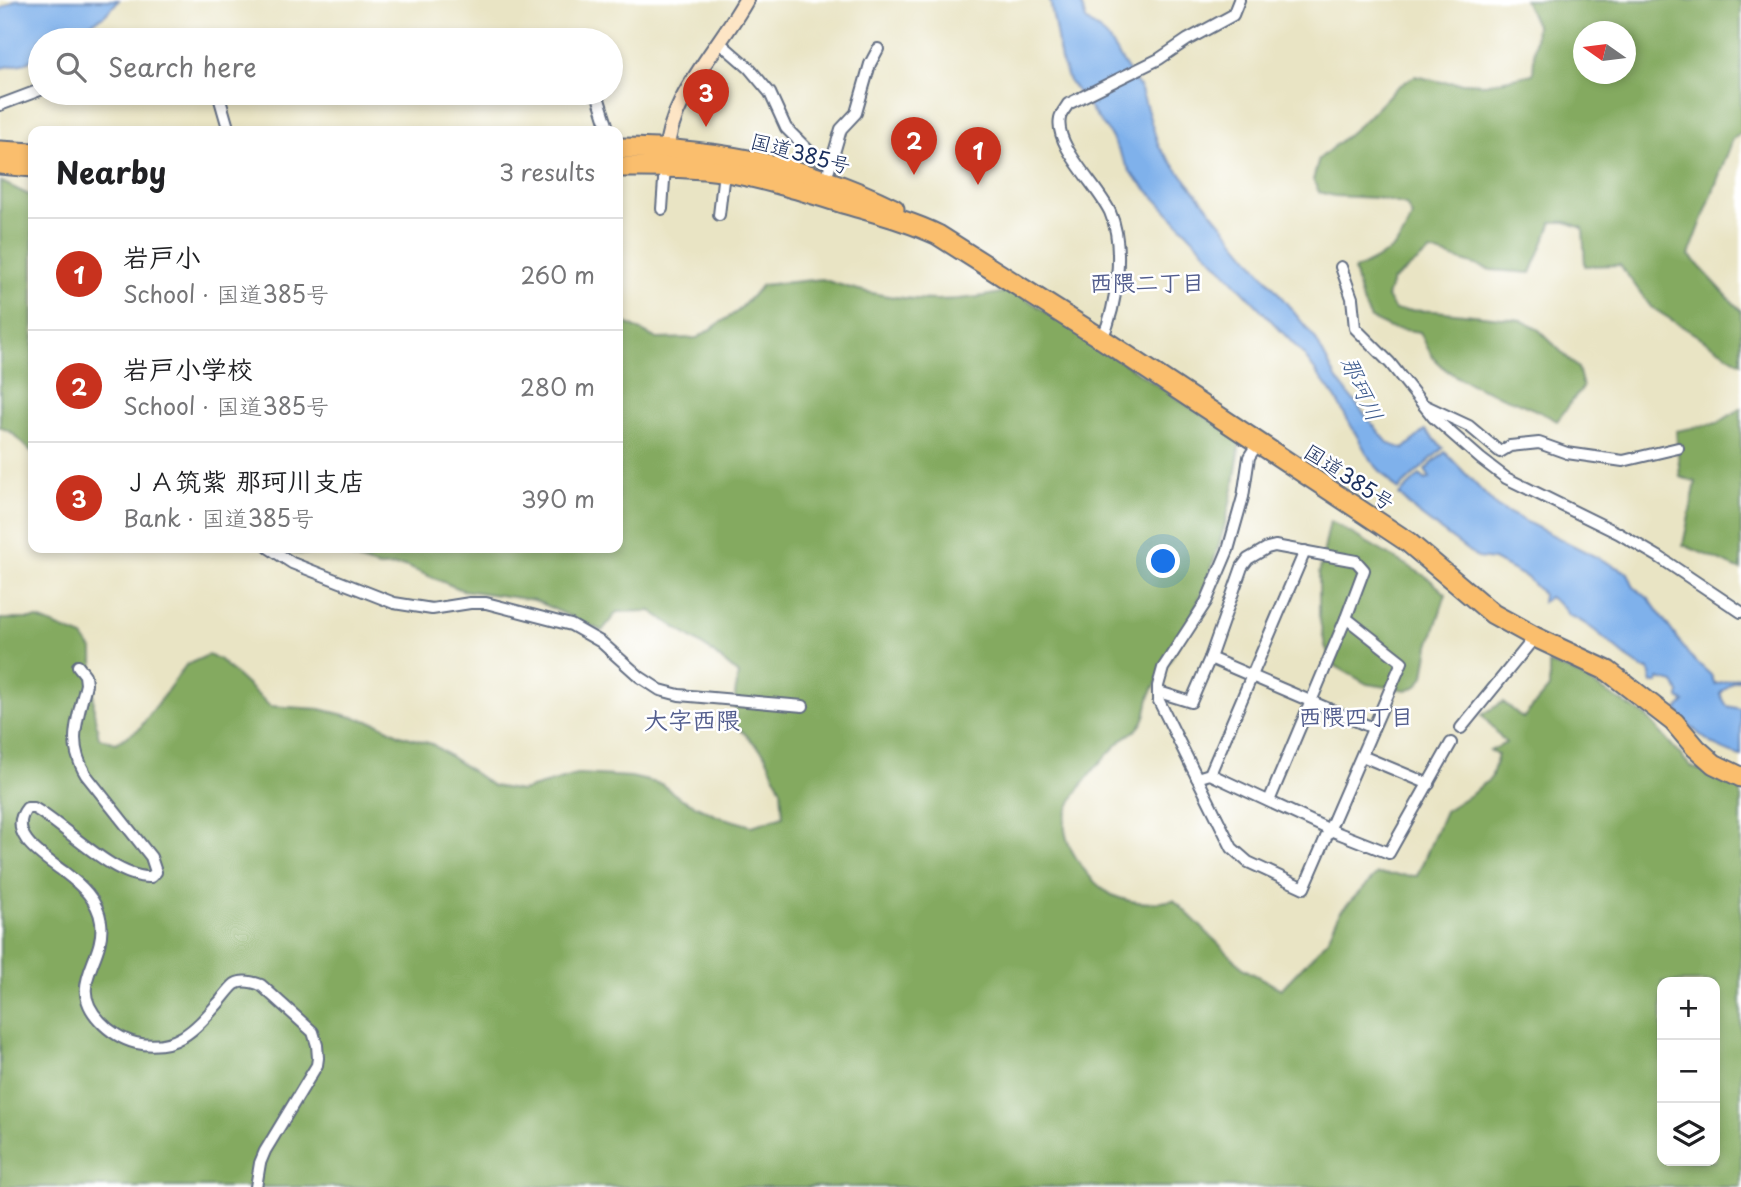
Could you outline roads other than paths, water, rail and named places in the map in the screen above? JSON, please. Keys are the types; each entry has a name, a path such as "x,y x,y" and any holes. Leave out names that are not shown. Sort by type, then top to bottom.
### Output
{"highway":[{"name":"国道385号","path":"623,149 724,172 826,180"},
{"path":"0,151 28,153"},
{"name":"国道385号","path":"623,166 665,157 771,164 826,180 938,236 1102,339 1408,542 1493,614 1616,677 1674,722 1714,764 1741,777"},
{"path":"0,164 28,167"}],"street":[{"path":"662,208 665,157 679,103 746,0"},
{"path":"1102,339 1108,326 1115,292 1116,233 1101,196 1061,135 1060,117 1068,104 1138,69 1233,15 1239,1"},
{"path":"719,42 750,68 769,93 786,128 815,157 826,180"},
{"path":"826,180 841,129 856,113 870,64 878,49"},
{"path":"0,105 28,94"},
{"path":"221,105 228,126"},
{"path":"601,105 607,126"},
{"path":"719,215 724,172"},
{"path":"1341,267 1352,298 1355,328 1390,363 1433,417 1496,472 1618,533 1741,612"},
{"path":"1422,403 1469,426 1500,452 1510,446 1539,443 1567,453 1623,461 1678,447"},
{"path":"1258,443 1249,457 1243,497 1228,550 1206,602 1163,668 1158,699 1232,848 1248,863 1304,888 1402,662 1346,618"},
{"path":"1159,692 1191,702 1210,658 1242,567 1248,559 1275,546 1356,561 1364,570 1269,801"},
{"path":"1210,774 1305,551"},
{"path":"277,553 292,563 394,603 432,609 486,603 571,625 601,642 640,677 669,693 803,706"},
{"path":"1461,728 1535,637"},
{"path":"1210,658 1373,728"},
{"path":"78,666 85,675 86,684 74,739 77,760 151,857 156,872 151,877 142,878 125,872 34,808 27,808 22,814 21,832 28,844 80,885 97,907 101,934 85,986 85,999 91,1012 105,1027 137,1043 154,1044 178,1040 194,1031 235,984 251,981 261,985 313,1032 317,1045 317,1065 265,1151 256,1187"},
{"path":"1197,778 1210,774 1328,829 1389,853 1451,743"},
{"path":"1362,756 1429,783"}],"water":[{"path":"16,0 119,0 105,15 83,28 28,28 28,62 0,68 0,9"},
{"path":"1050,0 1080,0 1086,20 1105,35 1141,90 1159,147 1315,338 1336,378 1389,444 1404,449 1425,430 1443,448 1398,490 1371,461 1336,399 1303,354 1131,173 1109,133 1069,81 1061,60"},
{"path":"1445,452 1497,507 1628,573 1634,587 1649,599 1689,655 1711,675 1715,684 1741,677 1720,694 1727,706 1741,709 1741,756 1713,744 1690,726 1677,710 1685,702 1679,698 1674,683 1659,679 1658,683 1652,683 1649,670 1642,669 1590,627 1568,615 1564,608 1549,597 1542,602 1543,594 1526,577 1494,560 1478,558 1416,512 1399,495 1420,475 1426,480 1430,478 1425,470"}],"place":[{"name":"ＪＡ筑紫 那珂川支店","path":"706,127"},
{"name":"岩戸小学校","path":"914,175"},
{"name":"岩戸小","path":"978,185"}],"district":[{"name":"西隈二丁目","path":"1147,281"},
{"name":"西隈四丁目","path":"1356,715"},
{"name":"大字西隈","path":"692,719"}],"water label":[{"name":"那珂川","path":"1363,388"}]}
